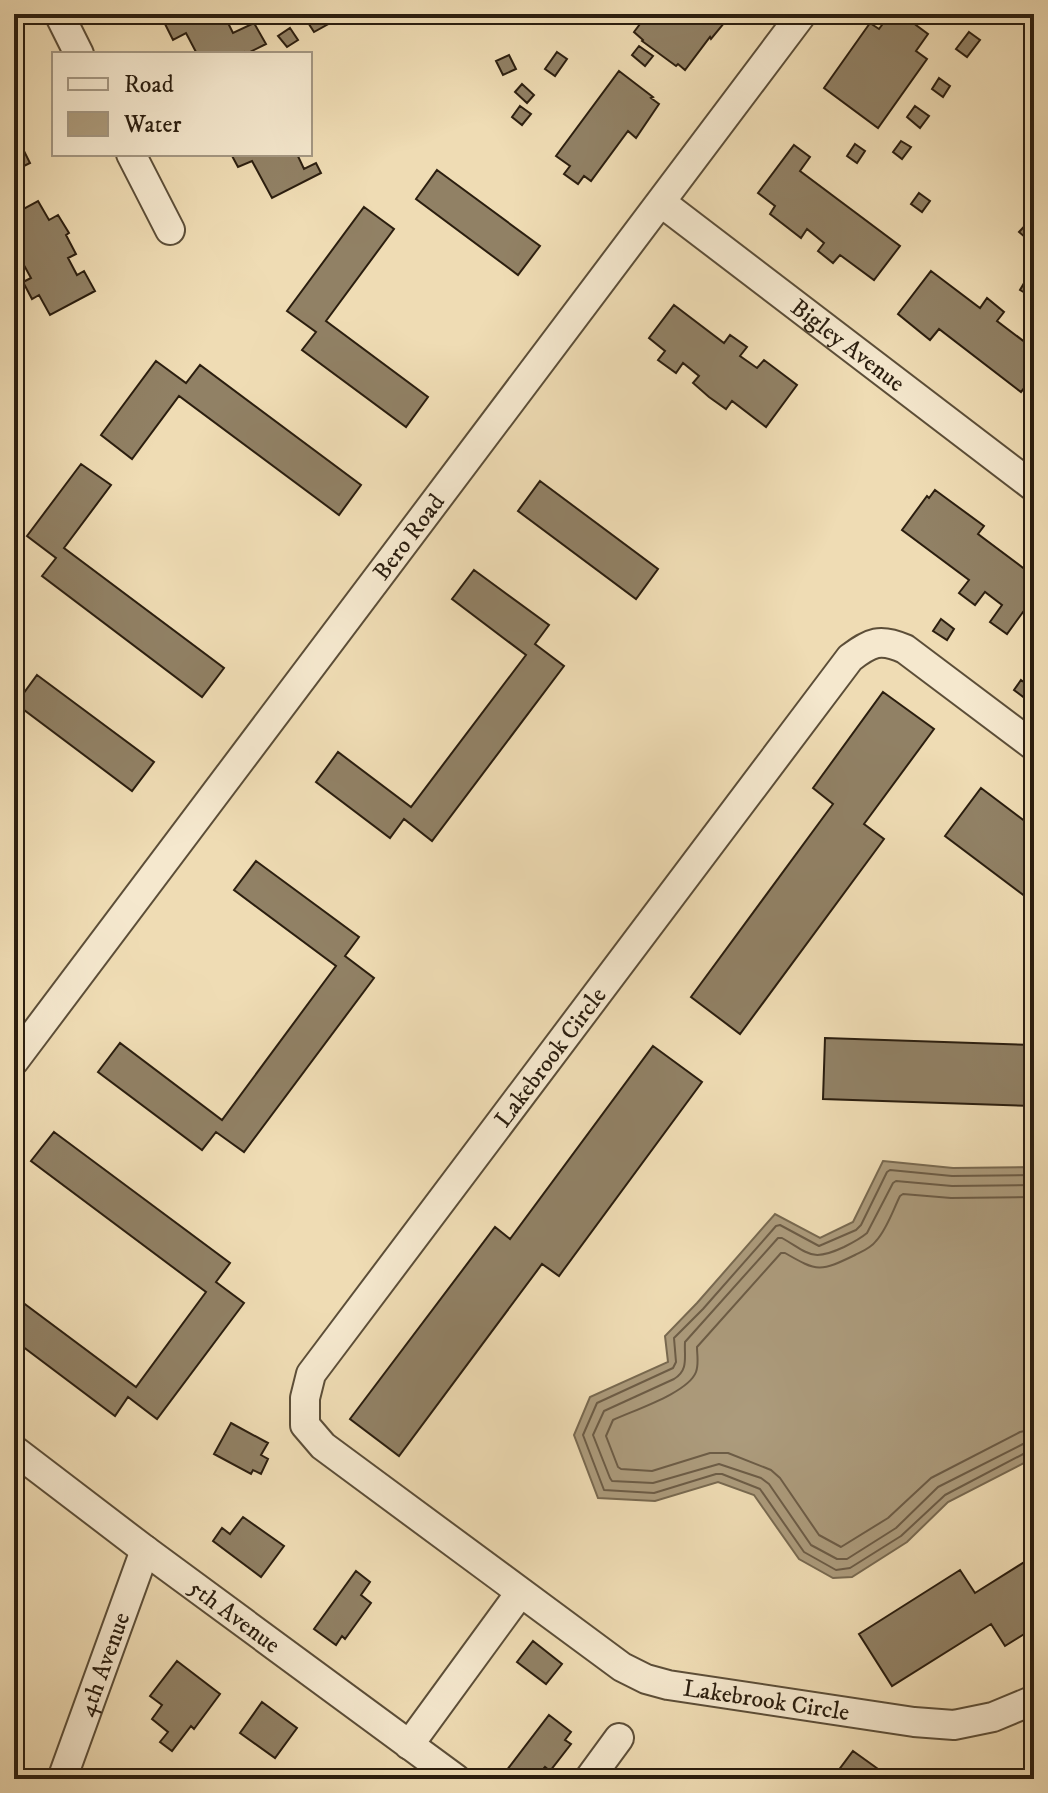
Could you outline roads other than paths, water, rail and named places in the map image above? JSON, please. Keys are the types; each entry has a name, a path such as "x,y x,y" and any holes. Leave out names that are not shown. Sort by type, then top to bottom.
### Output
{"street":[{"path":"59,14 78,52"},
{"name":"Bero Road","path":"14,1061 802,14"},
{"path":"132,156 170,230"},
{"name":"Bigley Avenue","path":"662,203 1034,487"},
{"name":"Lakebrook Circle","path":"1034,746 905,649 892,643 868,644 850,658 311,1374 305,1398 305,1425 323,1446 622,1667 646,1679 668,1685 914,1722 954,1725 993,1717 1034,1700"},
{"name":"5th Avenue","path":"14,1450 456,1779"},
{"name":"4th Avenue","path":"62,1779 145,1550"},
{"path":"409,1745 520,1593"},
{"path":"589,1779 619,1738"}],"water":[{"path":"883,1161 953,1168 1034,1167 1034,1458 948,1502 907,1542 852,1577 833,1578 799,1559 754,1495 718,1482 655,1501 598,1498 574,1435 590,1397 668,1362 665,1336 775,1214 820,1238 853,1222"}]}
